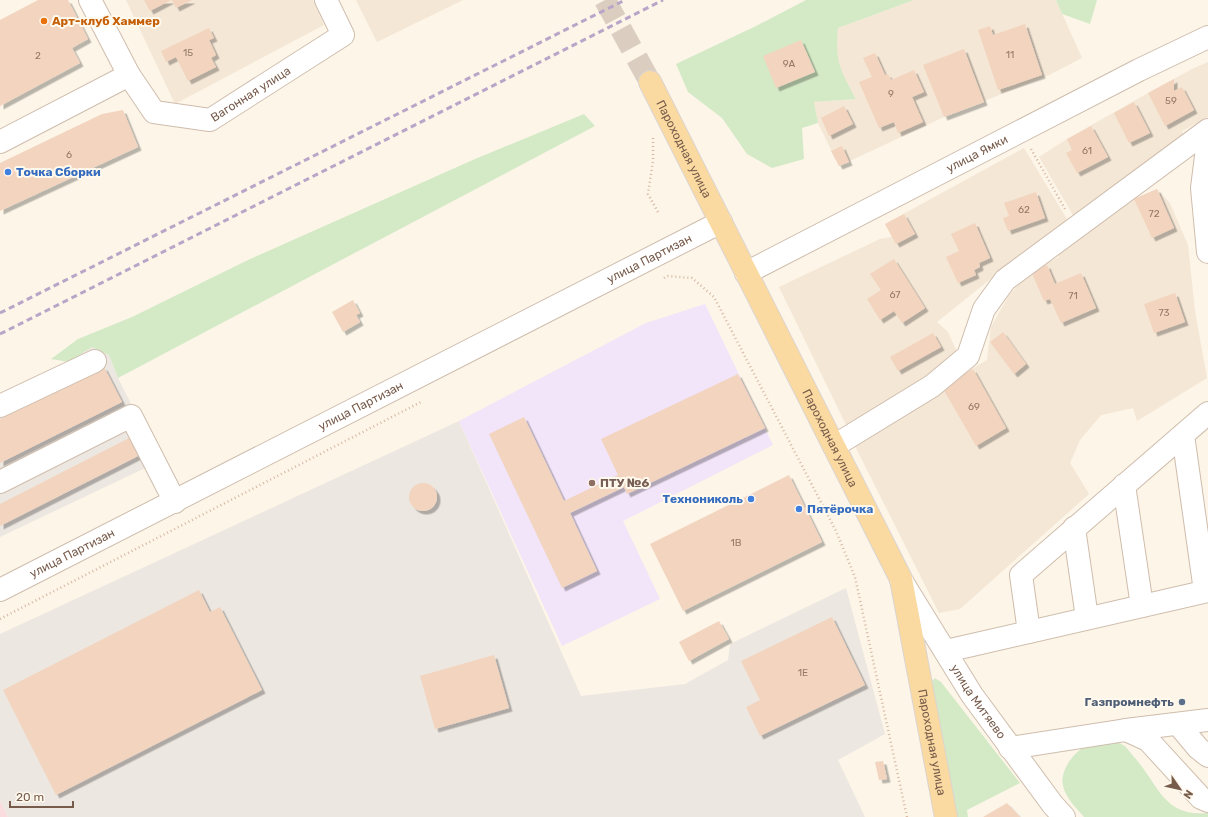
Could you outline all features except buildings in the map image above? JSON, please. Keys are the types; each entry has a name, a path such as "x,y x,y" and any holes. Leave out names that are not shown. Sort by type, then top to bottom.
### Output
{"main road":[{"name":"Пароходная улица","path":"650,82 901,579 946,817"}],"street":[{"path":"0,142 129,75 90,0"},
{"name":"Вагонная улица","path":"129,75 154,112 210,120 343,35 326,0"},
{"name":"улица Ямки","path":"746,272 1146,67 1208,37"},
{"path":"834,446 932,386 968,356 984,309 1005,280 1208,130"},
{"path":"1208,140 1202,188 1208,252"},
{"name":"улица Партизан","path":"0,590 721,222"},
{"path":"0,406 95,361"},
{"path":"1029,632 1021,575 1208,413"},
{"path":"0,482 130,416 175,502"},
{"path":"946,651 1207,591 1183,435"},
{"path":"1124,485 1142,606"},
{"path":"1074,528 1087,618"},
{"name":"улица Митяево","path":"901,579 972,695 1052,805 1064,817"},
{"path":"1010,748 1126,730 1208,720"},
{"path":"1178,724 1198,748 1208,756"},
{"path":"1126,730 1148,740 1201,798 1208,801"}],"path":[{"path":"653,130 654,161 648,194 659,214"},
{"path":"1020,132 1076,227"},
{"path":"660,279 667,276 692,278 714,297 836,531 855,577 907,817"},
{"path":"0,619 426,399"}],"shaded area":[{"path":"126,0 313,0 324,25 175,104"},
{"path":"356,0 463,0 377,42"},
{"path":"914,0 1056,0 1082,58 1049,75 944,117 839,166 818,123 814,102 856,99 841,72 836,51 838,28"},
{"path":"1208,62 1208,117 1182,131 1186,139 1074,217 1039,157 1067,139 1148,93"},
{"path":"1024,148 1068,221 1013,261 937,322 948,332 960,358 849,431 779,287 880,239 892,237 885,224"},
{"path":"1157,189 1170,203 1188,245 1195,311 1207,378 1137,421 1133,408 1101,415 1080,440 1070,463 1089,494 960,609 939,613 853,442 916,409 942,387 987,360 991,327 1009,295 1031,271 1059,257 1058,250 1134,199"},
{"name":"ПТУ №6","path":"705,304 773,445 623,521 660,599 562,646 459,421 646,323"},
{"path":"92,347 109,355 118,378 160,461 0,537 0,397 69,362"},
{"path":"459,421 581,696 685,684 728,660 730,644 846,588 885,734 838,760 865,817 8,817 0,801 0,634"},
{"path":"0,801 8,817 0,817"}],"green space":[{"path":"806,0 914,0 838,28 837,49 840,65 856,99 814,102 818,123 802,128 804,159 772,168 747,154 722,118 688,92 676,64 756,26"},
{"path":"1056,0 1097,0 1090,24 1062,14"},
{"path":"584,114 595,126 118,378 109,355 92,347 69,362 51,359 78,339 132,317 248,260 475,159"},
{"path":"935,678 941,682 1020,783 967,810 968,817 956,817 932,681"},
{"path":"1108,740 1120,743 1126,747 1144,769 1164,798 1172,805 1193,813 1208,813 1208,817 1084,817 1066,795 1064,790 1062,779 1066,766 1075,754 1086,745 1092,742"}],"tunnel":[{"path":"605,0 650,82"}],"railway":[{"path":"0,313 625,0"},
{"path":"0,334 663,0"}],"place":[{"name":"Арт-клуб Хаммер","path":"44,21"},
{"name":"Точка Сборки","path":"8,172"},
{"name":"ПТУ №6","path":"592,483"},
{"name":"Технониколь","path":"751,499"},
{"name":"Пятёрочка","path":"799,509"},
{"name":"Газпромнефть","path":"1182,702"}]}
